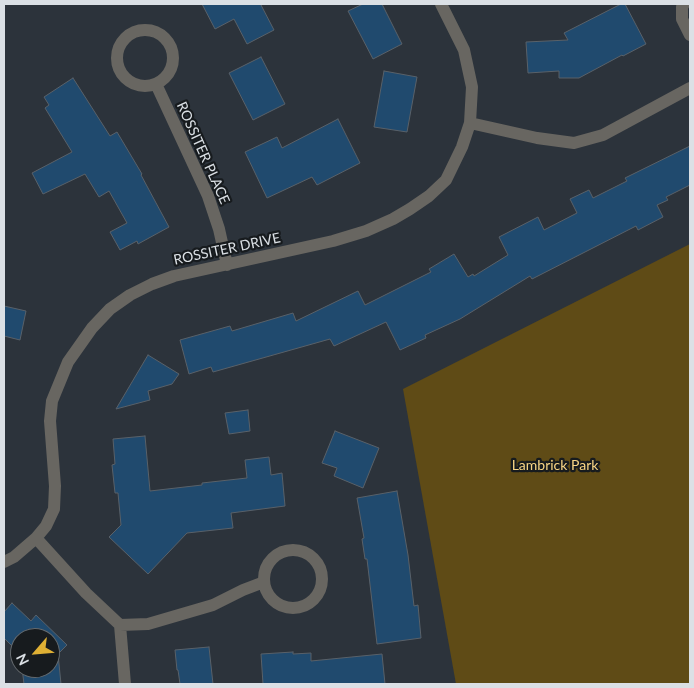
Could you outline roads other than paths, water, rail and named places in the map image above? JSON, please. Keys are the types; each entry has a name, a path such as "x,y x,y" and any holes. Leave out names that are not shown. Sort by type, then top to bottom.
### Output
{"street":[{"name":"ROSSITER DRIVE","path":"4,562 14,557 36,538 46,526 54,509 55,486 50,421 52,401 72,356 92,328 110,309 130,295 174,276 334,241 366,231 410,209 429,196 446,180 462,147 470,122 472,87 464,50 441,4"},
{"path":"684,4 682,7 682,19 690,35"},
{"path":"142,30 159,34 170,47 172,64 169,72 156,84 146,86 128,80 118,64 117,55 120,45 126,37 134,32 142,30"},
{"name":"ROSSITER PLACE","path":"156,84 208,196 219,229 227,265"},
{"path":"470,122 537,138 574,143 603,135 690,88"},
{"path":"36,538 86,593 120,625 124,684"},
{"path":"291,550 300,551 315,561 320,569 322,578 316,597 299,607 290,608 272,600 264,582 264,573 268,564 282,552 291,550"},
{"path":"120,625 148,624 212,605 264,582"}],"park label":[{"name":"Lambrick Park","path":"555,465"}]}
